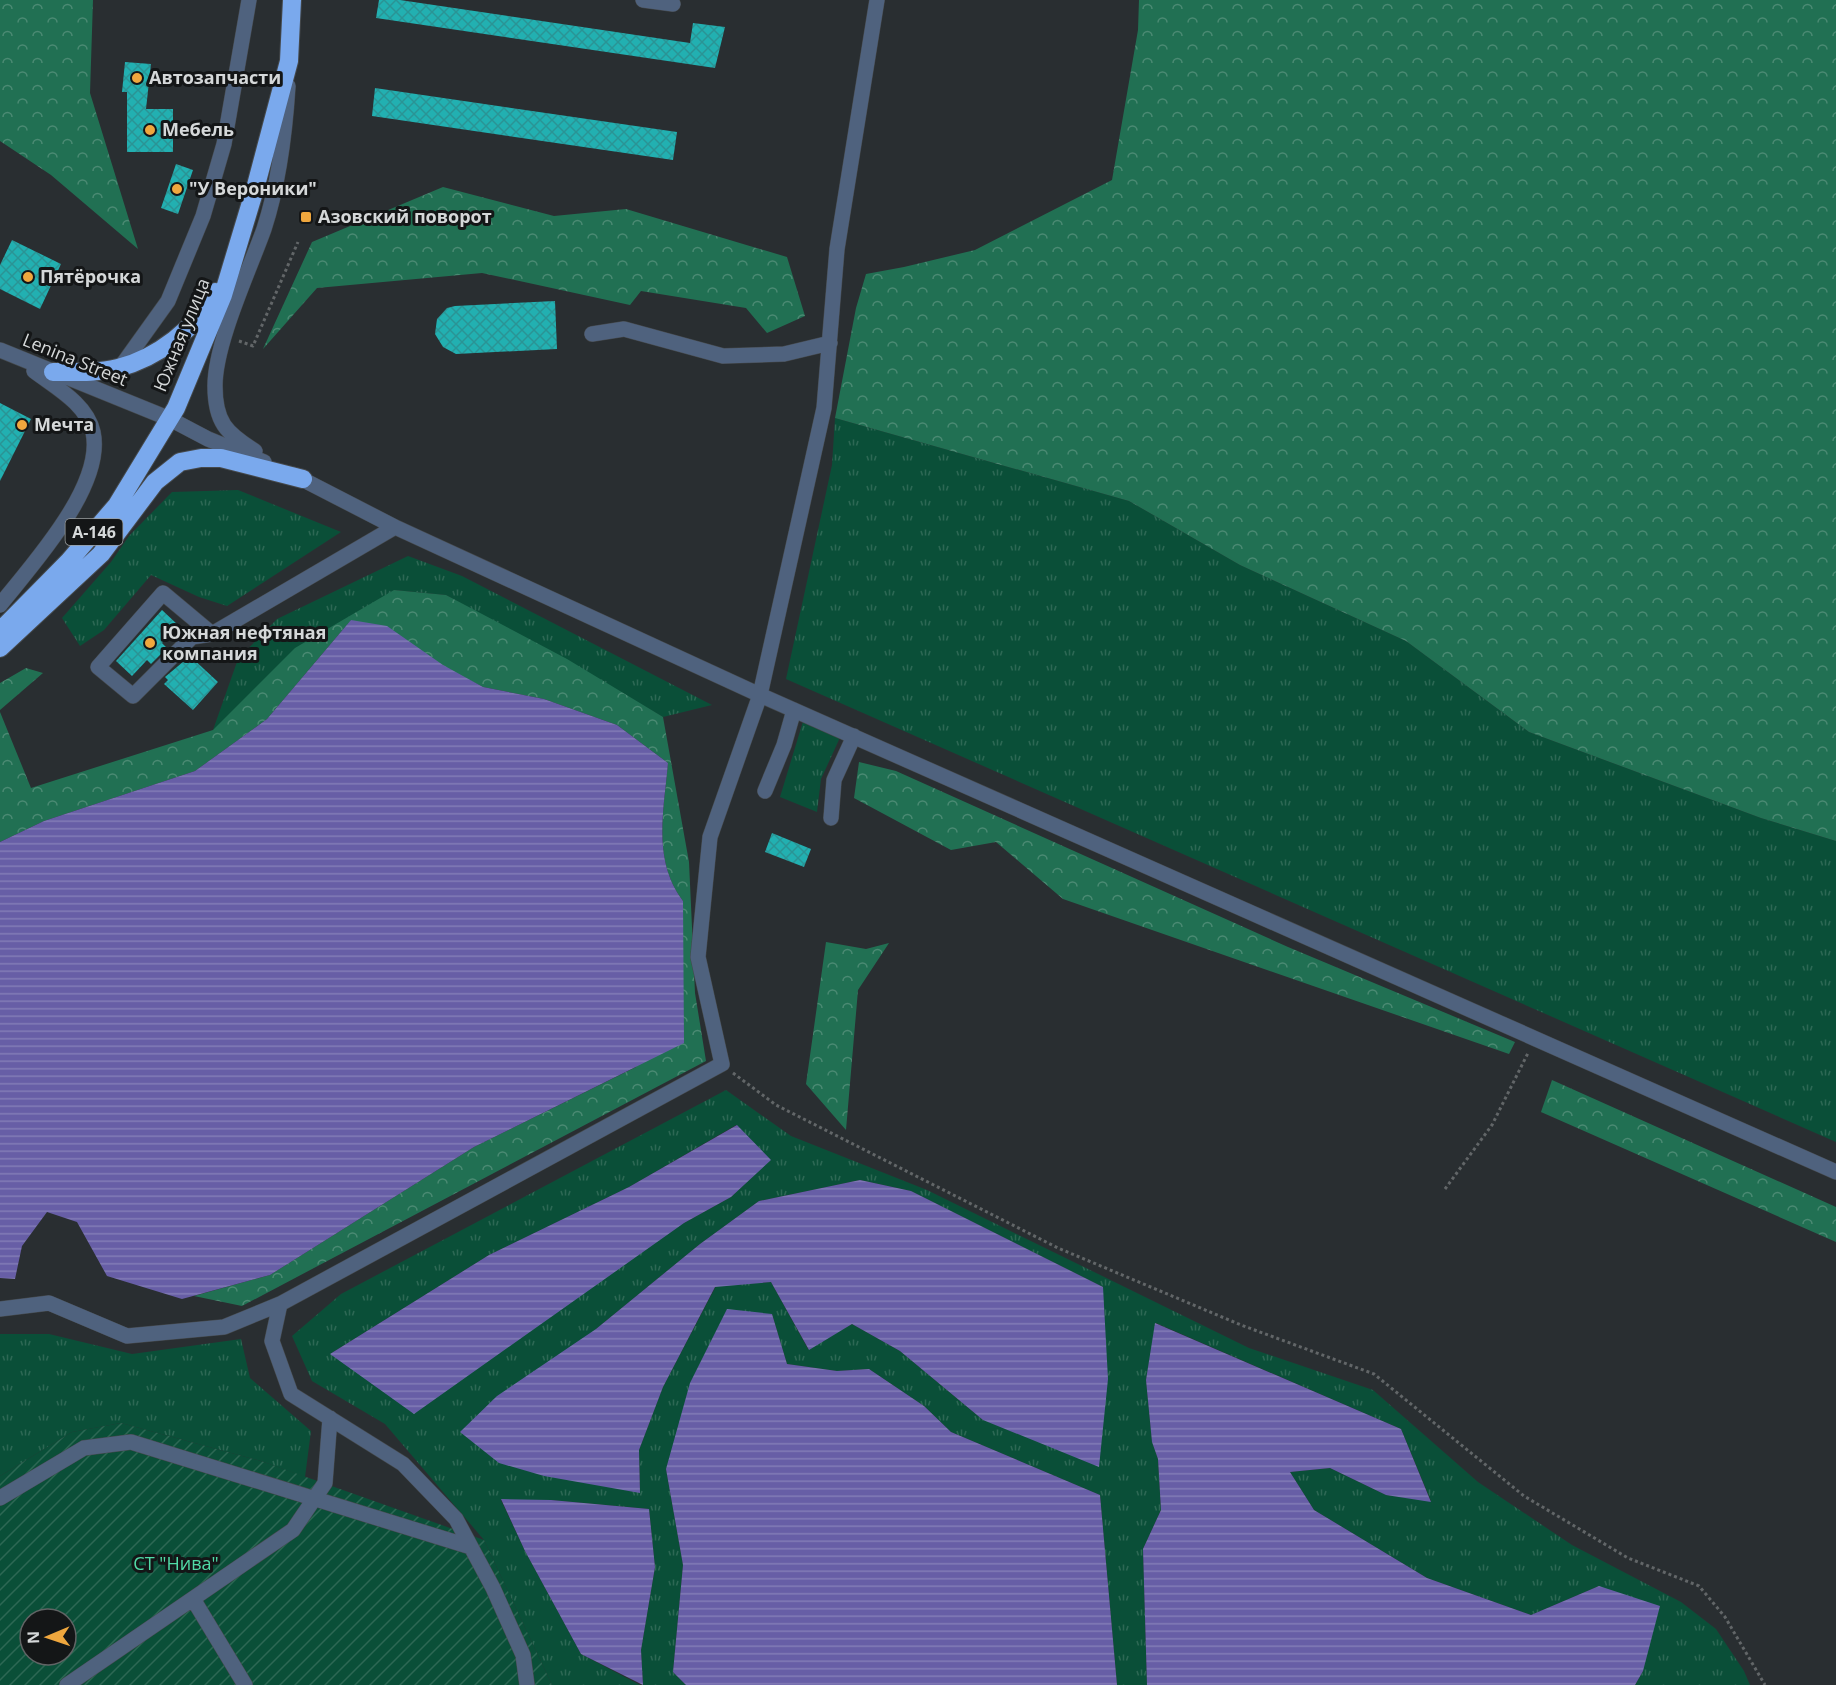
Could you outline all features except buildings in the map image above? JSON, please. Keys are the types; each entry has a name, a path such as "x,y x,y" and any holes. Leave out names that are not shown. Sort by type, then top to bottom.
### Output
{"highway":[{"name":"Южная улица","path":"0,631 69,561 117,505 170,419 206,340 255,189 289,61 292,0"},
{"path":"53,372 90,372 120,368 160,350 188,328 209,304 232,258"},
{"path":"0,648 101,555 155,482 180,462 201,458 221,458 303,479"}],"street":[{"path":"120,368 168,301 203,216 224,144 249,0"},
{"path":"643,0 673,3"},
{"path":"0,1309 49,1303 127,1336 224,1327 280,1304 723,1064 698,957 710,837 760,695 824,408 837,249 878,0"},
{"path":"289,61 285,139 265,227 226,336 215,386 220,419 225,430 282,470 395,527 760,695 1536,1037 1836,1172"},
{"path":"591,334 624,329 723,356 784,354 830,343"},
{"name":"Lenina Street","path":"0,350 170,419 208,439 282,470"},
{"path":"0,605 64,525 86,483 94,449 93,431 77,404 20,360"},
{"path":"212,634 163,593 98,667 133,696 192,637 212,634 395,527"},
{"path":"765,791 784,744 794,710"},
{"path":"831,818 834,780 854,736"},
{"path":"280,1304 272,1341 291,1394 403,1464 456,1519 493,1588 523,1655 527,1685"},
{"path":"67,1685 293,1530 325,1483 330,1418"},
{"path":"0,1498 84,1448 131,1442 471,1547"},
{"path":"193,1599 245,1685"}],"path":[{"path":"1445,1189 1492,1125 1536,1037"},
{"path":"723,1064 776,1105 1058,1248 1240,1325 1374,1374 1524,1496 1628,1558 1699,1586 1725,1617 1765,1685"}],"green space":[{"path":"0,0 93,0 90,93 138,249 51,175 0,141"},
{"path":"1139,0 1836,0 1836,841 1761,818 1529,732 1406,641 1240,565 1129,501 835,418 856,308 866,274 975,250 1112,180 1138,30"},
{"path":"443,187 554,216 626,209 787,257 805,316 767,333 746,308 641,291 630,305 482,273 317,288 263,349 312,242"},
{"path":"835,418 1129,501 1240,565 1406,641 1529,732 1761,818 1836,841 1836,1142 786,679 832,465"},
{"path":"238,490 341,532 227,606 199,597 151,575 104,630 80,646 62,618 111,562 129,536 172,492"},
{"path":"408,556 462,576 712,705 663,717 446,595 394,590 213,730 238,659 277,619"},
{"path":"394,590 446,595 567,659 663,717 689,862 695,993 706,1061 242,1306 194,1296 270,1275 474,1147 636,1067 683,901 667,869 662,834 668,763 617,725 544,699 483,687 351,620 267,719 195,771 44,821 0,842 0,712 31,788 213,730 295,648"},
{"path":"26,668 43,673 0,710 0,683"},
{"path":"805,715 843,731 821,779 817,812 780,797"},
{"path":"859,762 896,771 1288,947 1515,1042 1509,1054 1063,899 996,842 951,850 854,798"},
{"path":"826,942 866,949 889,943 858,990 846,1130 806,1084"},
{"path":"1552,1080 1836,1207 1836,1242 1541,1112"},
{"path":"726,1090 791,1136 927,1190 1249,1348 1373,1390 1478,1482 1572,1545 1681,1602 1716,1629 1744,1671 1750,1685 1635,1685 1643,1671 1599,1586 1531,1615 1427,1578 1314,1510 1290,1472 1330,1468 1386,1495 1431,1501 1401,1429 1156,1323 1146,1380 1152,1441 1158,1459 1161,1510 1143,1549 1147,1685 1117,1685 1100,1495 951,1432 924,1406 869,1369 837,1371 787,1364 772,1314 666,1469 683,1565 673,1672 686,1685 643,1685 641,1650 655,1567 649,1509 551,1500 501,1500 525,1551 581,1654 640,1685 552,1685 484,1540 385,1424 312,1381 292,1336 341,1294","holes":["736,1125 770,1160 731,1197 684,1223 330,1354 489,1255 629,1187","860,1180 911,1191 1103,1287 983,1420 900,1351 852,1324 808,1349 771,1282 716,1286 663,1387 639,1450 640,1493 596,1329 700,1244 759,1201"]},
{"path":"0,1334 49,1334 132,1354 241,1339 250,1378 311,1431 305,1477 261,1461 121,1423 72,1432 0,1476"},
{"name":"СТ \"Нива\"","path":"121,1423 261,1461 484,1540 552,1685 0,1685 0,1476 72,1432"}],"shaded area":[{"path":"351,620 387,626 443,665 483,687 544,699 617,725 668,763 662,834 667,869 683,901 684,1043 474,1147 270,1275 182,1299 107,1276 77,1222 47,1212 22,1246 15,1279 0,1278 0,842 44,821 195,771 267,719"},
{"path":"737,1125 771,1160 731,1197 684,1223 414,1414 330,1354 489,1255 629,1187"},
{"path":"860,1180 911,1191 1103,1287 1108,1379 1099,1467 983,1420 900,1351 852,1324 809,1350 771,1282 715,1287 663,1387 639,1450 640,1493 544,1476 499,1463 460,1432 497,1396 596,1329 700,1244 759,1201"},
{"path":"727,1309 772,1314 787,1364 837,1371 869,1369 924,1406 951,1432 1100,1495 1117,1685 686,1685 673,1672 683,1565 666,1469 690,1383"},
{"path":"1155,1323 1401,1429 1431,1502 1386,1495 1330,1468 1290,1472 1314,1510 1427,1578 1531,1615 1599,1586 1660,1606 1643,1671 1635,1685 1147,1685 1143,1549 1161,1510 1158,1459 1152,1442 1146,1380"},
{"path":"501,1499 551,1500 649,1509 655,1567 641,1650 643,1685 581,1654 525,1551"}],"place":[{"name":"Автозапчасти","path":"137,78"},
{"name":"Мебель","path":"150,130"},
{"name":"\"У Вероники\"","path":"177,189"},
{"name":"Азовский поворот","path":"306,217"},
{"name":"Пятёрочка","path":"28,277"},
{"name":"Мечта","path":"22,425"},
{"name":"Южная нефтяная компания","path":"150,643"}]}
